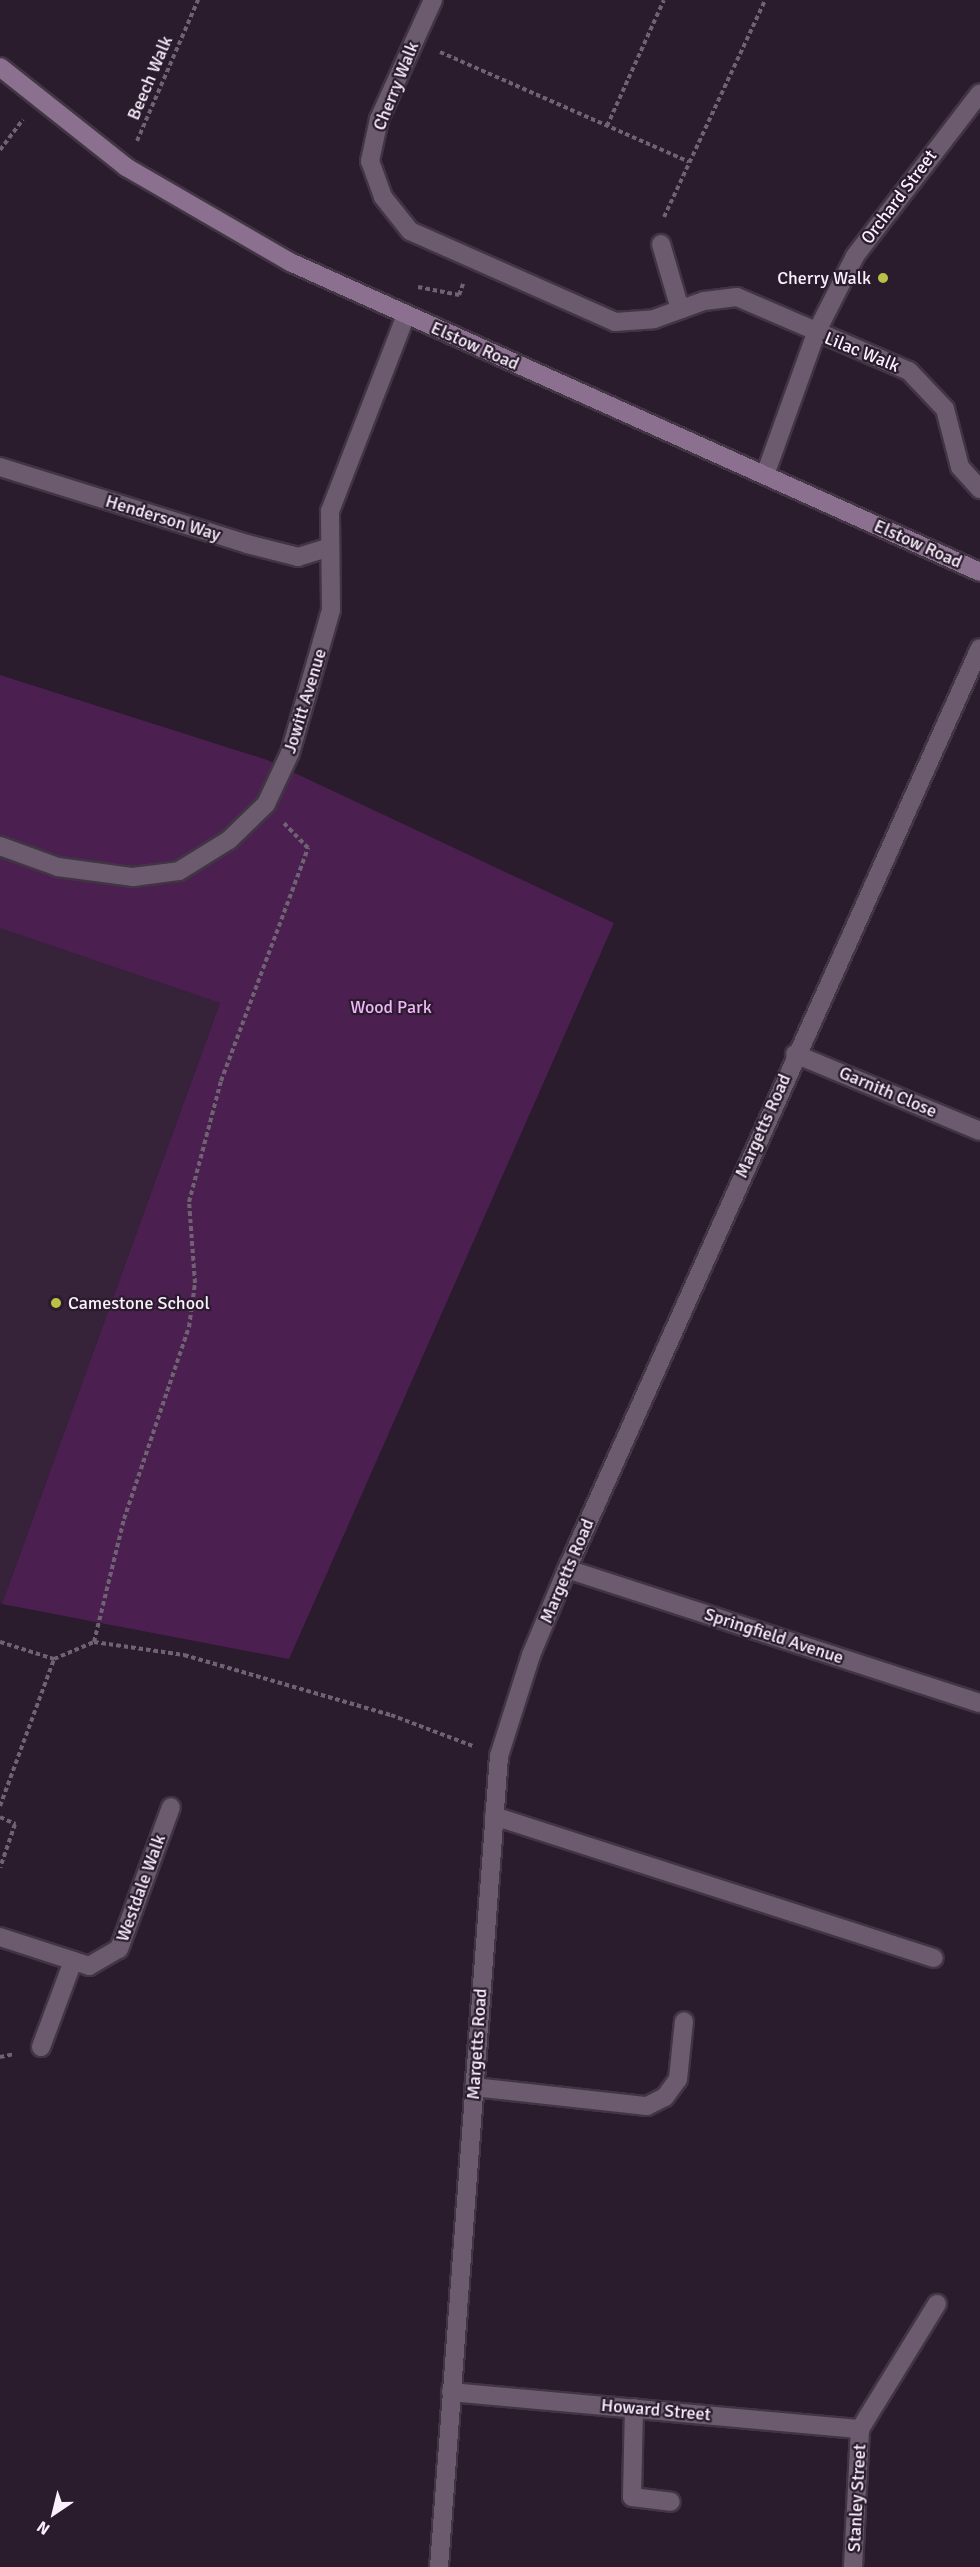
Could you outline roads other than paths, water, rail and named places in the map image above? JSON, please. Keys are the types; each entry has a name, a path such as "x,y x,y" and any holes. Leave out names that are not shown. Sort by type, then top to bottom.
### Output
{"street":[{"name":"Cherry Walk","path":"433,0 379,118 370,161 383,197 410,231 472,261 615,322 737,297 816,333"},
{"name":"Elstow Road","path":"0,67 38,100 126,167 290,262 980,572"},
{"name":"Orchard Street","path":"765,475 816,333 855,256 980,93"},
{"path":"661,244 680,309"},
{"name":"Jowitt Avenue","path":"0,846 58,867 133,877 179,871 229,840 266,804 290,753 318,668 331,610 327,548 330,511 406,315"},
{"name":"Lilac Walk","path":"816,333 909,371 945,409 960,467 980,489"},
{"name":"Henderson Way","path":"0,467 247,544 298,557 327,548"},
{"name":"Margetts Road","path":"439,2567 499,1755 531,1655 567,1569 795,1054 980,648"},
{"name":"Garnith Close","path":"795,1054 980,1131"},
{"name":"Springfield Avenue","path":"567,1569 980,1703"},
{"name":"Westdale Walk","path":"0,1937 89,1966 119,1949 171,1807"},
{"path":"494,1816 934,1958"},
{"path":"41,2047 73,1961"},
{"path":"474,2087 647,2106 665,2097 678,2079 684,2021"},
{"path":"860,2429 937,2304"},
{"name":"Howard Street","path":"451,2392 860,2429"},
{"path":"634,2408 632,2497 671,2502"},
{"name":"Stanley Street","path":"853,2567 860,2429"}],"place":[{"name":"Cherry Walk","path":"883,278"},
{"name":"Camestone School","path":"56,1303"}],"park label":[{"name":"Wood Park","path":"391,1007"}]}
